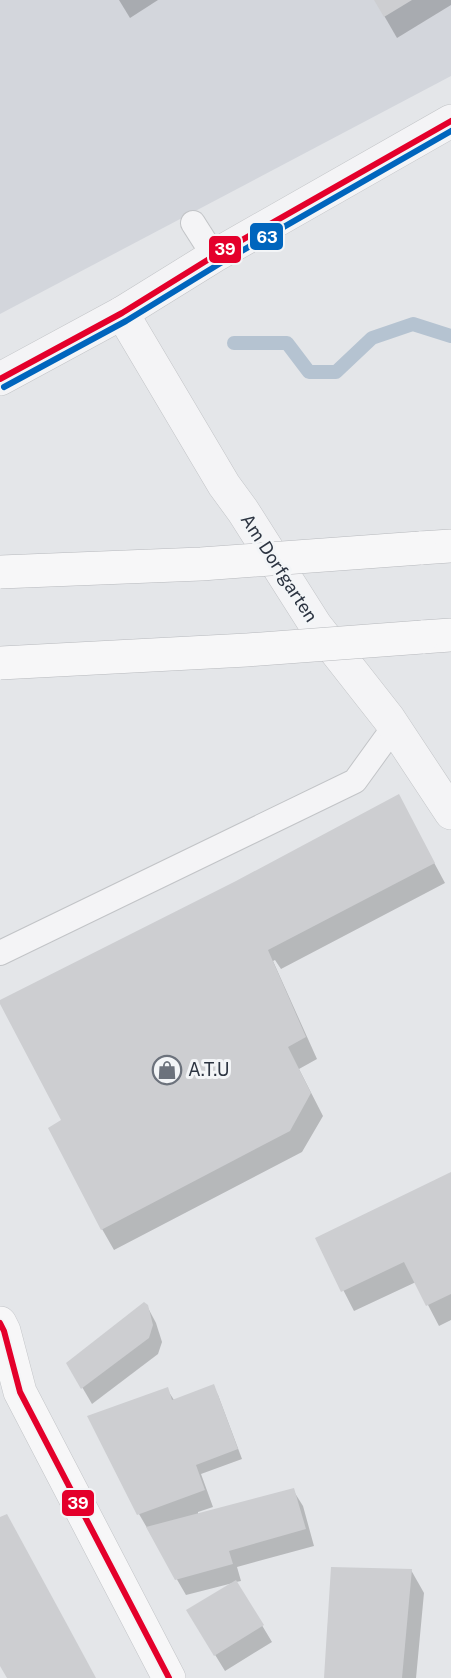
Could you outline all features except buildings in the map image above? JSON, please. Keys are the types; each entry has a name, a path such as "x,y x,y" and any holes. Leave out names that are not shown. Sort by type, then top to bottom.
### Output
{"main road":[{"path":"0,572 201,564 435,547"},
{"path":"0,663 247,650 436,636"},
{"path":"0,1323 4,1331 10,1383 169,1678"}],"street":[{"path":"3,371 122,313 214,256 451,121"},
{"name":"Am Dorfgarten","path":"122,313 224,485 316,626 394,727 451,813"}],"lane":[{"path":"193,224 214,256"},
{"path":"0,953 356,781 394,727"}],"shaded area":[{"path":"0,0 451,0 451,76 0,314"}],"waterway":[{"path":"234,343 287,343 309,372 336,372 372,338 413,324 451,336"}],"transit line":[{"name":"39","path":"0,379 122,313 214,256 451,121"},
{"name":"63","path":"4,387 126,321 219,264 451,131"},
{"name":"39","path":"0,1323 20,1392 169,1678"}],"place":[{"name":"A.T.U","path":"167,1070"}]}
